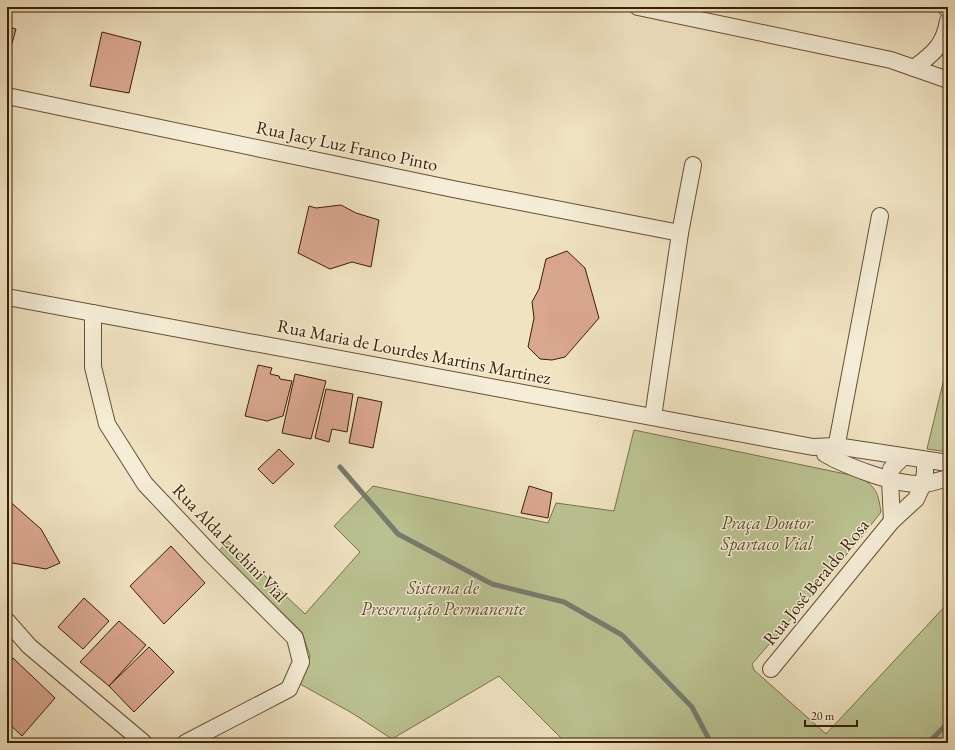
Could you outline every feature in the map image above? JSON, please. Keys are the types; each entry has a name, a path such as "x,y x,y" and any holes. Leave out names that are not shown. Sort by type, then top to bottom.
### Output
{"street":[{"path":"638,7 891,60 948,80"},
{"path":"914,68 934,54 946,34 948,21"},
{"name":"Rua Jacy Luz Franco Pinto","path":"7,96 453,189 680,233"},
{"path":"653,417 680,233 693,165"},
{"path":"835,452 880,216"},
{"name":"Rua Maria de Lourdes Martins Martinez","path":"7,297 835,452 903,457 948,463"},
{"name":"Rua Alda Luchini Vial","path":"93,313 93,367 107,424 145,484 212,556 295,638 301,662 289,689 185,743"},
{"name":"Rua Maria de Lourdes Martins Martinez","path":"835,452 890,480 923,484 948,478"},
{"name":"Rua José Beraldo Rosa","path":"892,521 890,480 891,469 903,457"},
{"name":"Rua José Beraldo Rosa","path":"771,669 892,521 916,499 923,484 925,460"},
{"path":"7,621 29,646 144,743"}],"green space":[{"path":"948,362 948,452 927,449"},
{"name":"Sistema de Preservação Permanente","path":"634,430 860,477 870,484 878,495 881,512 860,539 752,664 754,670 826,734 948,603 948,743 566,743 499,676 392,739 352,713 300,684 310,656 302,632 219,551 228,541 305,614 360,552 334,526 373,486 548,523 556,503 614,511"}],"building":[{"path":"7,27 16,29 7,61"},
{"path":"102,32 141,42 129,93 90,86"},
{"path":"341,205 356,213 379,220 371,267 352,262 330,269 298,253 309,206 316,208"},
{"path":"567,251 585,268 599,318 565,357 552,360 540,359 528,347 534,318 532,302 539,289 546,259"},
{"path":"258,365 272,368 270,374 279,376 280,379 292,381 283,416 267,421 245,416"},
{"path":"295,374 326,381 311,439 282,433"},
{"path":"326,389 353,394 347,432 332,429 329,442 315,438"},
{"path":"358,397 382,402 373,448 349,443"},
{"path":"279,449 294,464 273,484 258,469"},
{"path":"529,486 552,493 548,518 521,513"},
{"path":"7,499 41,529 60,563 46,569 7,562"},
{"path":"171,546 205,583 164,624 130,586"},
{"path":"84,598 109,621 83,649 58,627"},
{"path":"119,621 146,645 109,686 80,662"},
{"path":"149,647 174,672 134,712 109,686"},
{"path":"13,658 55,698 22,736 7,722 7,665"}],"waterway":[{"path":"340,467 398,534 492,584 564,602 622,635 692,707 711,743"},
{"path":"928,743 948,723"}],"park label":[{"name":"Praça Doutor Spartaco Vial","path":"767,533"}]}
